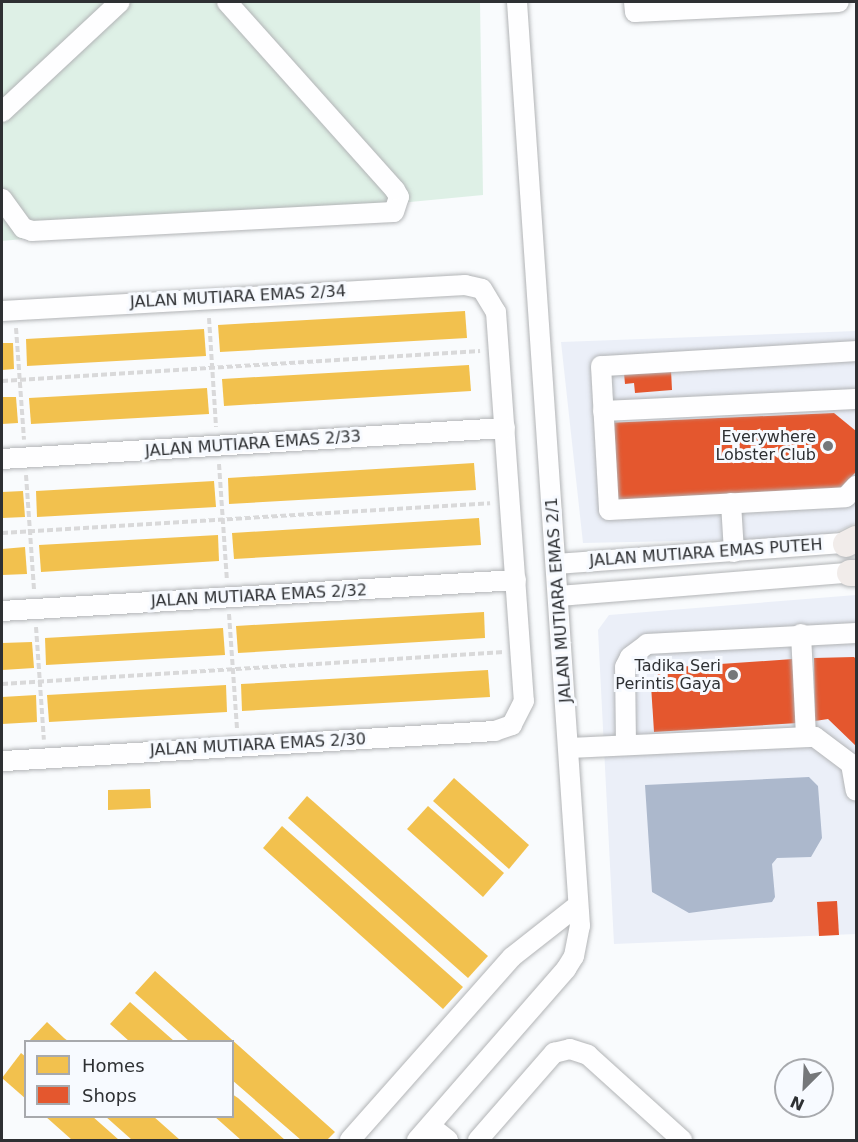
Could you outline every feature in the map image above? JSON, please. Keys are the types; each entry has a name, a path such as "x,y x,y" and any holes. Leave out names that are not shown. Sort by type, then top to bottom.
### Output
{"street":[{"path":"2,112 120,2"},
{"path":"2,199 23,228 32,231 394,212 399,197 396,190 226,2"},
{"name":"JALAN MUTIARA EMAS 2/1","path":"417,1140 566,969 578,942 569,748 517,2"},
{"path":"634,2 635,12 839,2"},
{"name":"JALAN MUTIARA EMAS 2/34","path":"8,310 474,286 494,303 499,350"},
{"path":"499,350 522,651"},
{"path":"856,351 601,366 609,510 846,497 856,486"},
{"path":"603,411 856,399"},
{"name":"JALAN MUTIARA EMAS 2/33","path":"2,459 505,428"},
{"path":"731,503 734,552"},
{"name":"JALAN MUTIARA EMAS PUTEH","path":"556,564 853,542"},
{"name":"JALAN MUTIARA EMAS PUTEH","path":"559,596 854,573"},
{"name":"JALAN MUTIARA EMAS 2/32","path":"2,611 516,580"},
{"path":"626,745 625,667 638,649 658,641 856,633"},
{"path":"801,634 806,737"},
{"name":"JALAN MUTIARA EMAS 2/30","path":"2,761 495,731 512,725 522,710 522,651"},
{"path":"569,748 806,737 824,740 851,764 856,791"},
{"path":"350,1140 512,957 578,905"},
{"path":"478,1140 554,1053 570,1049 588,1055 682,1140"},
{"path":"430,1126 448,1140"}],"path":[{"path":"208,299 238,747"},
{"path":"8,310 20,380 45,758"},
{"path":"2,381 499,350"},
{"path":"2,533 512,502"},
{"path":"2,684 522,651"}],"shaded area":[{"path":"856,331 856,523 822,538 583,543 561,342"},
{"path":"856,595 856,934 614,944 598,630 609,615"}],"green space":[{"path":"2,2 480,2 483,195 2,241"}],"water":[{"path":"809,777 818,786 822,838 811,857 777,858 772,864 775,897 772,902 689,913 652,892 645,785"}],"building: Homes":[{"path":"465,311 467,338 220,352 218,325"},
{"path":"204,329 206,356 27,366 26,339"},
{"path":"2,343 13,343 14,369 2,370"},
{"path":"469,365 471,391 224,406 222,379"},
{"path":"207,388 209,414 31,424 29,398"},
{"path":"2,397 16,397 18,423 2,424"},
{"path":"474,463 476,490 229,504 228,478"},
{"path":"214,481 216,507 37,517 36,491"},
{"path":"23,491 25,517 2,518 2,492"},
{"path":"479,518 481,545 234,559 232,533"},
{"path":"218,535 219,561 41,572 39,545"},
{"path":"25,547 27,574 2,575 2,549"},
{"path":"484,612 485,638 238,653 236,626"},
{"path":"223,628 225,655 46,665 45,638"},
{"path":"32,642 34,668 2,670 2,643"},
{"path":"488,670 490,697 242,711 241,684"},
{"path":"226,685 227,712 49,722 47,695"},
{"path":"36,695 37,722 2,724 2,697"},
{"path":"454,778 529,845 509,869 433,801"},
{"path":"150,789 151,808 108,810 108,790"},
{"path":"307,796 488,956 468,978 288,818"},
{"path":"428,806 504,873 483,897 407,829"},
{"path":"282,826 463,987 443,1009 263,848"},
{"path":"155,971 232,1040 188,1040 135,993"},
{"path":"130,1002 173,1040 128,1040 110,1024"},
{"path":"47,1022 67,1040 30,1040"},
{"path":"234,1042 335,1132 327,1140 301,1140 234,1082"},
{"path":"21,1053 24,1055 24,1097 2,1078"},
{"path":"234,1095 285,1140 241,1140 216,1118 234,1118"},
{"path":"47,1118 94,1118 119,1140 72,1140"},
{"path":"107,1118 155,1118 180,1140 132,1140"}],"building: Shops":[{"path":"671,370 672,390 635,393 634,383 625,384 624,373"},
{"path":"834,413 856,431 856,472 835,493 612,507 606,423"},
{"path":"854,657 856,659 856,746 828,719 815,721 814,658"},
{"path":"793,659 798,723 654,732 651,685 662,668"},
{"path":"837,901 839,935 819,936 817,902"}],"place":[{"name":"Everywhere Lobster Club","path":"828,446"},
{"name":"Tadika Seri Perintis Gaya","path":"733,675"}]}
